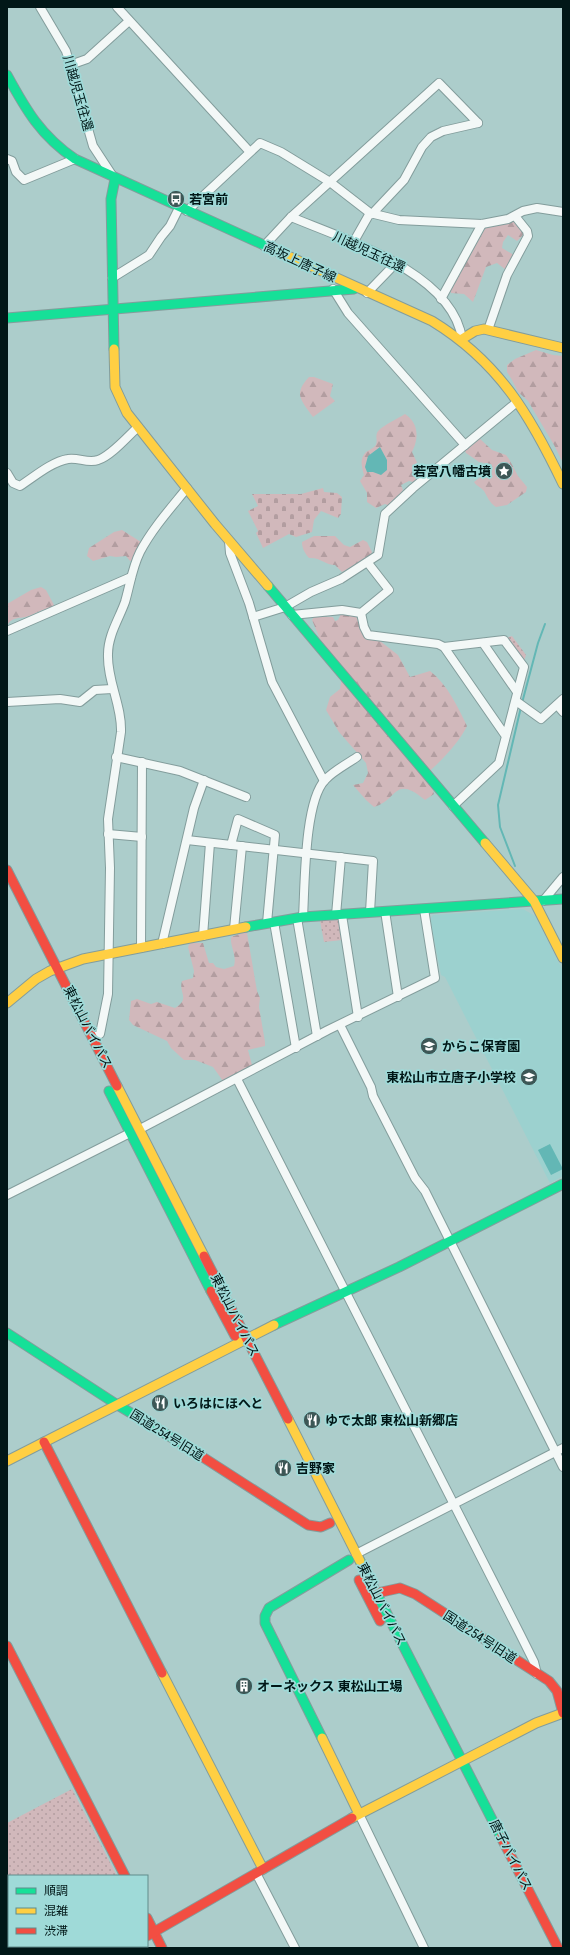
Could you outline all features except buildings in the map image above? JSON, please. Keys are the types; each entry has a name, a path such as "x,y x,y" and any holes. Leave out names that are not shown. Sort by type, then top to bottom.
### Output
{"main road":[{"name":"高坂上唐子線","path":"7,75 35,126 54,146 75,159 183,210 432,321 462,339 489,365 517,402 542,440 562,482"},
{"path":"115,179 111,199 112,309 115,387 127,413 229,540 453,806 539,901 563,958"},
{"path":"7,318 333,289 358,289"},
{"path":"462,339 477,330 488,330 563,348"},
{"name":"東松山バイパス","path":"7,870 130,1133 270,1404"},
{"name":"東松山バイパス","path":"7,889 93,1037 463,1762"},
{"path":"7,1003 36,979 53,969 83,958 234,929 300,917 563,899"},
{"path":"7,1461 247,1337 449,1243 563,1184"},
{"name":"国道254号旧道","path":"7,1333 116,1404 156,1426 308,1525 322,1527 330,1523"},
{"name":"東松山バイパス","path":"284,1432 385,1631"},
{"path":"44,1442 260,1871"},
{"path":"349,1561 269,1608 265,1616 265,1623 359,1814"},
{"name":"国道254号旧道","path":"377,1593 400,1588 415,1594 537,1674 553,1685 560,1699 562,1715"},
{"path":"7,1646 124,1875"},
{"path":"151,1934 359,1814 463,1762 536,1723 562,1715"},
{"name":"唐子バイパス","path":"463,1762 558,1948"},
{"path":"148,1922 151,1934 162,1948"}],"street":[{"name":"川越児玉往還","path":"40,7 60,39 70,65 93,146 98,156 115,179"},
{"path":"117,7 249,151"},
{"path":"70,65 87,59 129,21"},
{"path":"264,246 291,217 439,83 478,123 443,131 431,137 422,147 404,180 371,213 353,243"},
{"path":"112,278 149,255 160,237 183,210 260,143 281,152 330,182 371,213 399,220 482,224 515,216 523,211 537,208 563,212"},
{"path":"7,159 12,161 16,172 24,180 75,159"},
{"path":"488,330 507,275 528,236 528,231 515,216"},
{"name":"川越児玉往還","path":"291,217 396,263 423,281 441,299 459,323 462,339"},
{"path":"441,299 482,224"},
{"path":"367,293 396,263"},
{"path":"333,289 348,314 465,445"},
{"path":"253,617 285,607 311,592 340,579 368,563 378,555 385,514 413,488 517,402"},
{"path":"7,473 14,483 20,486 53,465 67,459 85,461 98,460 105,456 138,427"},
{"path":"93,1037 100,1034 108,994 110,868 108,834 109,802 121,720 112,689 108,654 110,640 125,602 131,577 140,553 151,535 187,488"},
{"path":"229,540 230,552 253,617 272,682 324,781"},
{"path":"292,615 342,610 361,613 389,590 368,563"},
{"path":"7,631 131,577"},
{"path":"361,613 368,635 438,644 444,647 505,735"},
{"path":"444,647 504,640 524,667 516,701 505,735 499,763 453,806"},
{"path":"483,643 517,692"},
{"path":"7,702 60,699 80,702 95,690 112,689"},
{"path":"516,701 541,719 563,699"},
{"path":"557,705 563,712"},
{"path":"116,757 142,762 204,780 246,797"},
{"path":"318,1036 300,917 307,853 314,804 324,781 357,757"},
{"path":"141,948 142,762"},
{"path":"162,944 194,808 204,780"},
{"path":"231,845 238,820 274,836 270,923 296,1048"},
{"path":"108,834 142,837"},
{"path":"187,840 374,861 370,912"},
{"path":"203,936 210,843"},
{"path":"234,929 242,846"},
{"path":"341,857 339,915 358,1017"},
{"path":"539,901 563,878"},
{"path":"140,1129 318,1036 435,978 424,909"},
{"path":"385,911 398,997"},
{"path":"340,1025 371,1087 373,1096 415,1178 425,1191 449,1243 559,1450 563,1467"},
{"path":"237,1079 522,1638 534,1662 537,1674"},
{"path":"7,1195 130,1133"},
{"path":"356,1554 559,1450"},
{"path":"359,1814 424,1948"},
{"path":"260,1871 295,1948"}],"shaded area":[{"path":"380,447 387,460 387,470 381,475 373,472 367,472 365,467 368,456"},
{"name":"東松山市立唐子小学校","path":"523,909 535,916 563,971 563,1176 550,1183 445,977 441,975 430,919 433,915"},
{"path":"550,1144 563,1169 551,1175 538,1150"}],"green space":[{"path":"514,220 524,234 517,241 508,235 503,242 502,248 514,255 506,270 497,263 486,267 473,302 464,294 451,293 451,288 480,233 491,224"},
{"path":"536,350 563,356 563,463 528,401 518,392 507,372 507,365 515,359"},
{"path":"309,377 314,377 333,384 330,396 335,401 313,417 300,397 301,388"},
{"path":"405,414 410,418 415,427 417,437 412,452 421,471 420,477 413,482 409,481 401,485 403,490 390,506 385,504 376,508 367,502 367,493 360,481 364,475 362,469 362,457 375,445 377,442 377,433 385,425"},
{"path":"479,438 492,450 506,455 518,476 527,487 526,492 507,505 496,507 490,502 484,491 474,482 493,468 491,464 479,462 466,453 464,449"},
{"path":"323,488 324,492 337,493 342,497 341,514 338,518 321,511 314,520 312,532 296,537 289,534 263,548 256,533 258,531 248,511 258,506 252,494 301,494"},
{"path":"122,530 141,542 135,560 130,561 126,556 110,556 93,561 87,556 89,548 114,532"},
{"path":"314,536 335,536 344,545 350,547 363,540 367,542 372,552 370,557 342,572 335,565 309,558 305,553 302,542"},
{"path":"41,587 46,590 54,605 49,609 41,610 29,616 14,619 7,626 7,604 31,590"},
{"path":"342,612 356,616 363,634 367,638 380,641 398,655 410,677 430,671 436,676 452,696 467,726 448,753 422,777 432,788 434,794 425,800 407,789 402,789 397,791 382,804 374,807 353,785 363,783 368,773 366,763 339,732 326,710 330,697 340,689 344,667 335,659 320,639 312,620 314,616 333,617 335,621 338,620"},
{"path":"512,636 526,655 523,664 505,638"},
{"path":"339,920 342,940 324,942 320,921"},
{"path":"242,933 247,933 257,991 260,998 259,1007 265,1046 248,1050 252,1065 251,1068 223,1081 213,1067 195,1060 184,1060 171,1048 167,1041 133,1025 129,1020 131,1001 137,999 151,1004 157,1002 175,1008 180,1004 183,998 181,985 182,981 193,978 194,971 188,947 190,943 203,943 209,963 213,963 216,967 224,969 234,966 235,962 231,937"},
{"path":"72,1789 116,1875 8,1875 8,1896 7,1823"}],"waterway":[{"path":"522,703 538,643 545,624"},
{"path":"515,866 500,827 498,805 521,707"}],"traffic: fast":[{"path":"7,75 35,122 53,141 75,159 277,251"},
{"path":"114,349 111,199 115,179"},
{"path":"7,318 354,289"},
{"path":"268,586 485,843"},
{"path":"246,927 303,917 563,899"},
{"path":"109,1091 211,1291"},
{"path":"274,1325 399,1267 563,1184"},
{"path":"7,1333 116,1404 184,1445"},
{"path":"322,1738 265,1623 265,1616 269,1608 349,1560"},
{"path":"360,1561 501,1837"}],"traffic: slow":[{"path":"277,251 432,321 456,337 494,372 510,392 538,435 563,484"},
{"path":"462,339 475,331 484,329 563,348"},
{"path":"114,349 115,387 127,413 215,524 268,586"},
{"path":"485,843 534,901 563,958"},
{"path":"7,1003 36,979 50,971 83,959 246,927"},
{"path":"117,1086 204,1256"},
{"path":"7,1461 274,1325"},
{"path":"288,1419 360,1561"},
{"path":"162,1673 263,1869"},
{"path":"352,1818 536,1723 563,1713"},
{"path":"322,1738 359,1814"}],"traffic: jam":[{"path":"7,870 117,1086"},
{"path":"204,1256 288,1419"},
{"path":"211,1291 235,1336"},
{"path":"44,1442 162,1673"},
{"path":"184,1445 308,1525 321,1527 330,1523"},
{"path":"359,1580 380,1621"},
{"path":"377,1593 400,1588 415,1594 549,1681 557,1691 563,1713"},
{"path":"7,1646 124,1875"},
{"path":"148,1935 352,1818"},
{"path":"501,1837 558,1948"},
{"path":"148,1920 162,1948"}],"place":[{"name":"若宮前","path":"176,199"},
{"name":"若宮八幡古墳","path":"504,471"},
{"name":"からこ保育園","path":"429,1046"},
{"name":"東松山市立唐子小学校","path":"529,1077"},
{"name":"いろはにほへと","path":"160,1403"},
{"name":"ゆで太郎 東松山新郷店","path":"312,1420"},
{"name":"吉野家","path":"283,1468"},
{"name":"オーネックス 東松山工場","path":"244,1686"}]}
